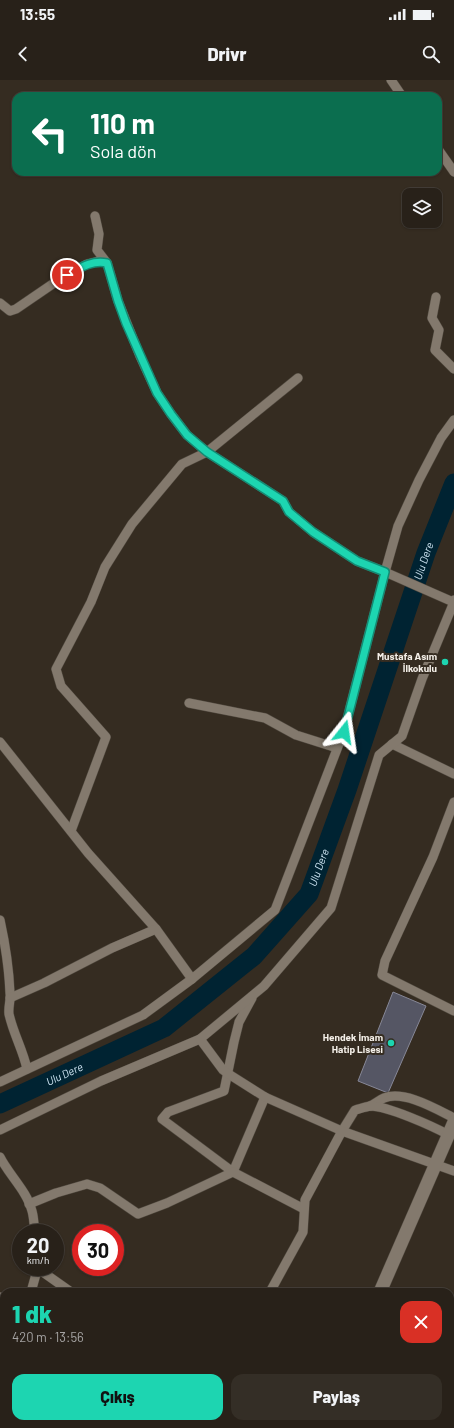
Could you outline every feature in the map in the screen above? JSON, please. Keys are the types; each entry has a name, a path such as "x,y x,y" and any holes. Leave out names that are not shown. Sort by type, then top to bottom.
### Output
{"main road":[{"path":"382,1288 454,1122"}],"street":[{"path":"391,80 399,92"},
{"path":"442,155 454,172"},
{"path":"0,1130 101,1081 200,1039 264,986 331,908 380,755 402,736 422,679 454,601 357,561 313,532 289,512 283,501 207,452 187,435 157,393 126,323 107,263 97,250 99,234 96,216"},
{"path":"0,303 10,311 16,309 57,281 87,264 99,261 107,263"},
{"path":"436,297 432,318 440,330 435,350 454,369"},
{"path":"72,831 106,737 61,686 56,669 91,602 105,567 132,524 182,464 207,452 298,378"},
{"path":"0,1082 143,1015 192,979 275,910 344,732 398,526 416,486 441,438 454,420"},
{"path":"189,703 265,718 296,735 337,748"},
{"path":"0,742 88,853 156,929 192,979"},
{"path":"392,744 454,774"},
{"path":"454,802 433,857 385,961 382,975 454,1011"},
{"path":"0,920 3,933 10,998 9,1013 27,1069"},
{"path":"10,998 44,983 112,948 156,929"},
{"path":"254,994 239,1022 224,1091 168,1112 162,1120 233,1172 304,1209"},
{"path":"200,1039 223,1070 265,1097 342,1131 454,1171"},
{"path":"272,1288 303,1232 305,1200 355,1110 370,1106 385,1098 405,1096 454,1118"},
{"path":"29,1204 56,1193 87,1184 100,1188 138,1214 167,1203 233,1172 265,1097"},
{"path":"370,1106 407,1117 449,1135"},
{"path":"0,1157 24,1193 32,1210 34,1224"},
{"path":"32,1288 35,1276"},
{"path":"49,1276 66,1288"}],"building":[{"name":"Hendek İmam Hatip Lisesi","path":"393,992 426,1006 388,1093 358,1081"}],"waterway":[{"name":"Ulu Dere","path":"0,1104 164,1028 254,956 309,894 347,790 426,553 454,483"}],"place":[{"name":"Mustafa Asım İlkokulu","path":"445,662"},
{"name":"Hendek İmam Hatip Lisesi","path":"391,1043"}],"route":[{"path":"67,275 87,264 99,261 107,263 126,323 157,393 187,435 207,452 283,501 289,512 313,532 357,561 385,572 344,732"}]}
